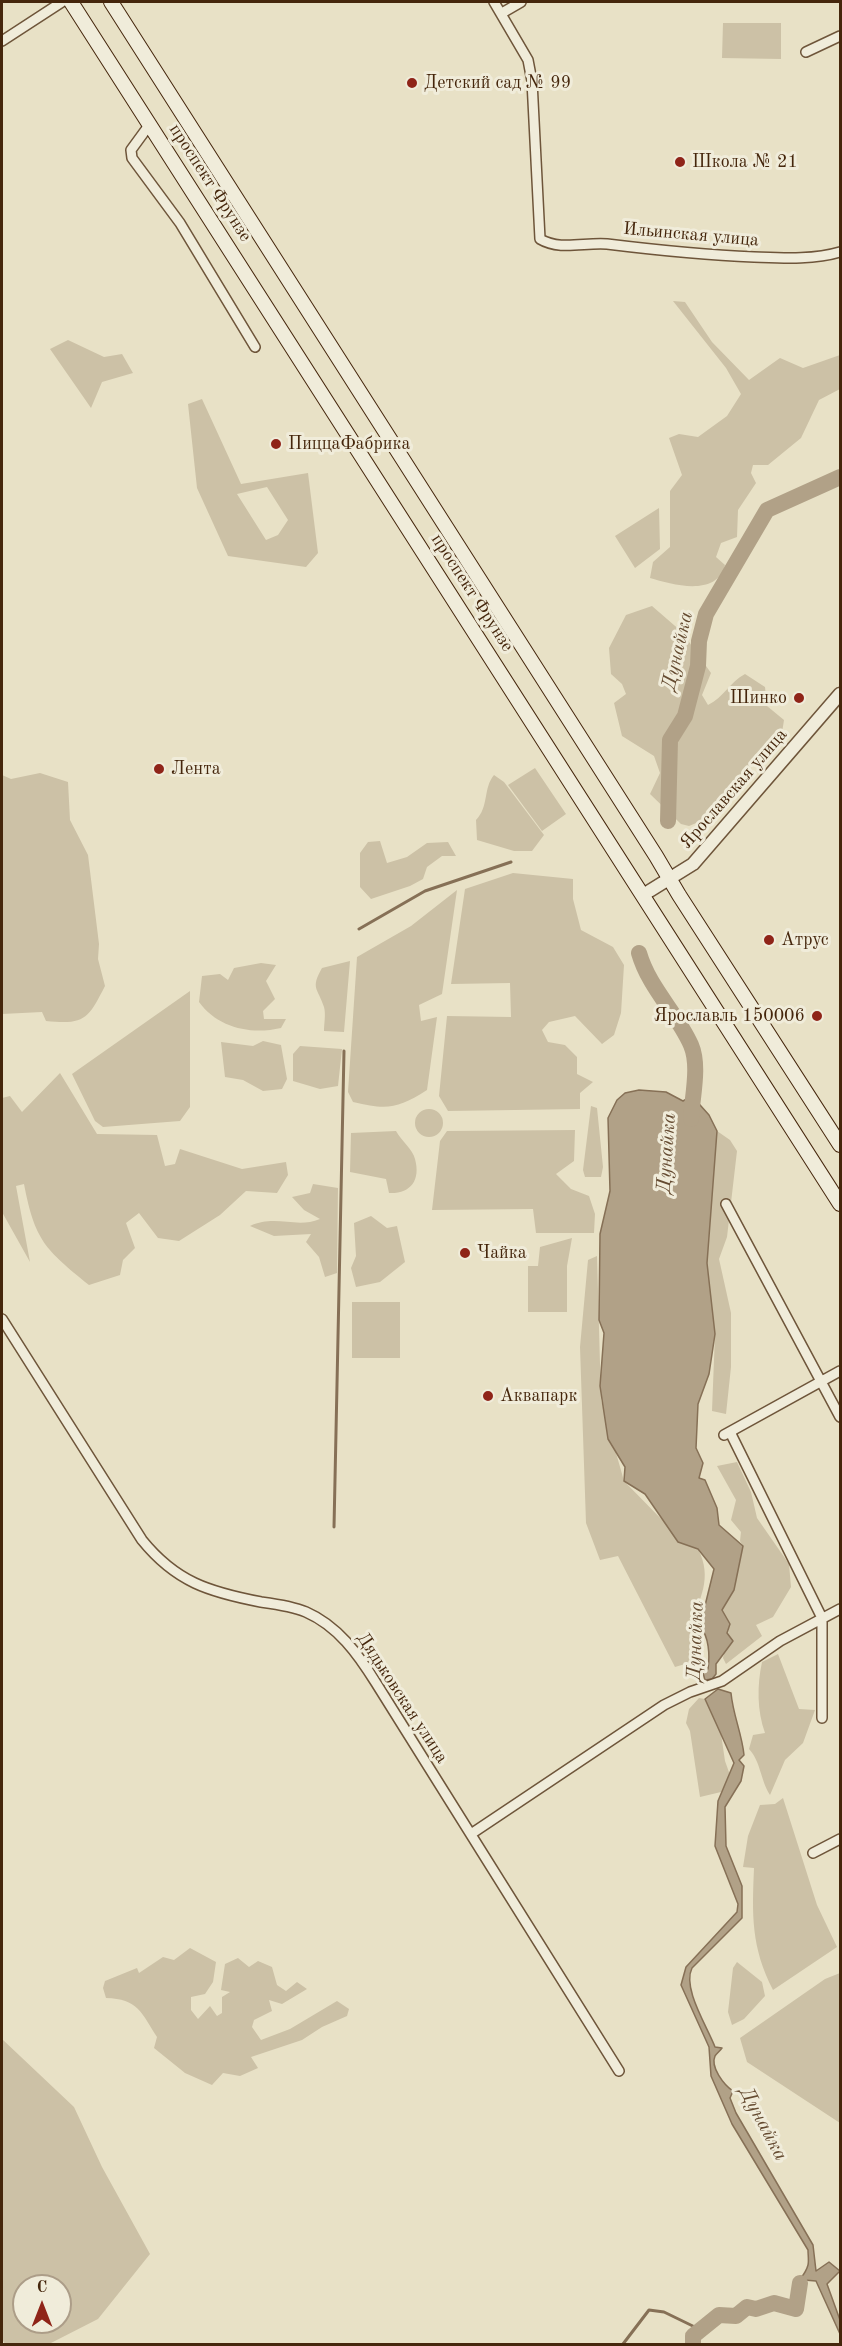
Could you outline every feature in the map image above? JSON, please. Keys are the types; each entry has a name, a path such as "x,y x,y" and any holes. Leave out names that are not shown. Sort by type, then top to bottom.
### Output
{"main road":[{"name":"проспект Фрунзе","path":"71,2 840,1204"},
{"name":"проспект Фрунзе","path":"111,2 840,1145"}],"street":[{"path":"2,41 62,2"},
{"path":"494,2 502,13 521,2"},
{"name":"Ильинская улица","path":"502,13 528,60 532,81 540,238 550,245 604,244 679,254 783,258 840,252"},
{"path":"806,52 840,36"},
{"path":"150,124 131,150 132,158 180,223 255,347"},
{"name":"Ярославская улица","path":"643,895 693,864 840,694"},
{"path":"726,1204 840,1417"},
{"name":"Дядьковская улица","path":"2,1319 142,1540 159,1561 180,1578 204,1589 305,1611 331,1626 347,1641 366,1667 619,2071"},
{"path":"822,1718 822,1618 727,1434 840,1371"},
{"path":"471,1834 664,1705 722,1681 780,1641 840,1609"},
{"path":"813,1853 840,1839"}],"shaded area":[{"path":"723,23 781,23 781,59 722,58"},
{"path":"673,301 685,302 712,342 749,380 780,358 803,368 840,355 840,389 819,400 801,438 768,465 753,465 751,473 756,483 738,510 737,537 721,543 716,557 725,565 713,582 693,586 650,578 653,562 670,547 670,491 682,475 669,438 679,434 698,437 727,416 741,394 726,368"},
{"path":"68,340 104,357 122,354 133,373 102,382 91,408 50,349"},
{"path":"202,399 241,484 308,473 318,553 306,567 228,556 197,488 188,404","holes":["267,487 288,520 278,535 266,540 237,494"]},
{"path":"659,508 660,549 635,568 615,536"},
{"path":"652,606 682,632 711,673 702,695 708,705 745,674 765,687 767,706 784,720 781,739 742,774 741,789 718,814 689,826 681,824 650,794 660,773 654,756 622,736 614,703 626,694 622,684 611,674 609,648 626,615"},
{"path":"535,768 566,814 542,831 508,785"},
{"path":"40,773 68,782 70,820 88,855 99,944 98,959 105,986 89,1013 69,1022 46,1021 42,1012 2,1014 2,775 11,779"},
{"path":"494,775 504,782 544,835 532,851 514,851 477,840 476,820 483,809 488,786"},
{"path":"380,841 387,863 407,857 427,843 448,842 456,856 442,856 427,867 423,879 410,886 371,899 360,887 360,853 368,842"},
{"path":"513,873 573,879 573,899 581,930 613,947 624,965 621,1013 614,1035 602,1044 575,1016 549,1022 542,1030 548,1042 565,1045 577,1057 577,1074 593,1082 580,1093 580,1109 448,1111 439,1096 447,1016 511,1017 510,983 451,984 465,889"},
{"path":"457,890 442,994 419,1005 421,1021 437,1017 427,1090 408,1101 392,1106 383,1107 353,1102 348,1092 357,957 411,926"},
{"path":"350,961 344,1032 324,1031 325,1010 316,988 316,980 322,968"},
{"path":"261,963 276,965 266,981 275,999 263,1011 264,1019 286,1019 281,1028 258,1031 236,1027 216,1018 199,1002 202,976 220,974 228,980 234,968"},
{"path":"190,991 190,1107 180,1121 103,1127 95,1121 72,1074"},
{"path":"263,1041 281,1045 287,1079 282,1089 263,1091 243,1080 225,1077 221,1042 253,1046"},
{"path":"300,1046 342,1049 338,1086 320,1089 293,1081 293,1054"},
{"path":"60,1073 97,1134 157,1135 165,1166 175,1164 180,1149 242,1169 286,1162 288,1175 277,1193 246,1191 220,1215 179,1241 158,1238 139,1213 126,1223 135,1248 123,1260 120,1275 89,1285 62,1262 44,1242 33,1219 24,1184 16,1186 30,1262 2,1212 2,1098 10,1096 22,1112"},
{"path":"591,1106 597,1108 603,1167 601,1177 585,1177 583,1170"},
{"path":"429,1109 439,1113 443,1123 439,1133 429,1137 419,1133 415,1123 419,1113"},
{"path":"575,1130 574,1161 556,1174 571,1189 589,1196 595,1214 594,1233 536,1233 533,1209 432,1210 440,1141 447,1131"},
{"path":"396,1131 414,1156 416,1174 415,1180 408,1188 389,1193 386,1179 350,1172 351,1133"},
{"path":"717,1131 730,1140 737,1151 727,1237 719,1259 731,1313 731,1367 726,1414 712,1411 715,1334 707,1263"},
{"path":"313,1184 338,1188 337,1273 325,1277 319,1257 306,1242 311,1234 274,1236 250,1226 269,1221 303,1223 320,1219 304,1210 292,1197 310,1193"},
{"path":"371,1216 387,1228 397,1226 405,1262 380,1282 356,1287 351,1268 356,1256 354,1223"},
{"path":"572,1238 567,1266 567,1312 528,1312 528,1266 538,1266 540,1247"},
{"path":"597,1256 601,1400 624,1481 673,1531 678,1542 698,1549 704,1569 705,1579 701,1598 689,1627 701,1642 695,1661 675,1667 618,1556 600,1560 586,1523 580,1347 588,1260"},
{"path":"352,1302 400,1302 400,1358 352,1358"},
{"path":"737,1462 751,1492 757,1518 789,1564 791,1587 773,1617 756,1625 762,1636 726,1664 723,1658 730,1624 722,1611 734,1590 743,1546 740,1541 741,1532 731,1520 736,1500 717,1466"},
{"path":"778,1654 799,1709 815,1710 803,1743 785,1760 770,1795 756,1759 749,1749 753,1735 765,1733 760,1716 759,1698 762,1662"},
{"path":"699,1698 705,1699 720,1727 725,1761 730,1775 721,1792 700,1797 690,1731 686,1723 689,1709"},
{"path":"783,1798 817,1905 837,1947 773,1990 760,1959 754,1931 754,1868 743,1867 748,1836 760,1805 775,1804"},
{"path":"190,1948 216,1962 213,1982 205,1994 191,1997 191,2010 198,2019 210,2006 217,2016 222,2013 222,1997 230,1992 221,1990 225,1964 238,1958 249,1967 258,1961 272,1967 277,1985 286,1991 297,1982 307,1989 282,2004 269,2000 272,2011 254,2020 252,2027 261,2040 290,2029 337,2001 349,2009 347,2016 322,2027 302,2040 251,2057 258,2068 240,2076 223,2073 212,2085 185,2073 154,2048 157,2037 138,2008 125,2001 106,1998 103,1988 105,1981 137,1968 139,1973 163,1957 174,1960"},
{"path":"737,1962 762,1982 765,1996 744,2019 732,2025 728,2012 733,1968"},
{"path":"840,1973 840,2123 747,2062 740,2038 825,1979"},
{"path":"2,2039 74,2107 102,2167 150,2254 98,2319 72,2332 72,2274 12,2274 12,2334 69,2334 49,2344 5,2344 2,2339"}],"water":[{"path":"639,1090 666,1092 683,1101 692,1096 709,1115 717,1131 707,1263 715,1334 709,1374 698,1404 696,1448 703,1463 699,1478 705,1480 717,1508 719,1525 743,1546 734,1590 722,1610 730,1624 727,1633 733,1641 716,1664 716,1674 712,1679 705,1680 703,1673 708,1669 709,1652 700,1626 714,1569 698,1549 678,1542 645,1494 624,1481 625,1467 608,1439 600,1386 604,1333 599,1320 600,1234 610,1191 608,1118 617,1100 625,1093"},
{"name":"Дунайка","path":"718,1689 731,1693 744,1755 739,1760 744,1766 741,1781 725,1807 726,1846 742,1886 742,1918 692,1968 690,1986 715,2047 722,2048 715,2056 716,2070 733,2091 730,2098 736,2113 813,2245 816,2271 829,2262 840,2271 827,2284 840,2320 840,2334 816,2281 804,2280 800,2289 799,2305 795,2298 795,2288 808,2265 808,2250 732,2124 711,2076 709,2047 681,1985 686,1967 737,1912 738,1904 715,1846 718,1801 734,1763 705,1699"}],"waterway":[{"name":"Дунайка","path":"668,821 670,740 685,716 698,666 699,641 706,614 767,510 840,477"},
{"path":"359,929 425,891 511,862"},
{"name":"Дунайка","path":"639,953 649,978 685,1033 694,1053 695,1072 691,1119"},
{"path":"334,1527 344,1051"},
{"name":"Дунайка","path":"693,2344 693,2336 719,2315 736,2316 747,2307 756,2309 774,2303 796,2309 800,2283"},
{"path":"623,2344 649,2310 664,2312 701,2330"}],"place":[{"name":"Детский сад № 99","path":"412,83"},
{"name":"Школа № 21","path":"680,162"},
{"name":"ПиццаФабрика","path":"276,444"},
{"name":"Шинко","path":"799,698"},
{"name":"Лента","path":"159,769"},
{"name":"Атрус","path":"769,940"},
{"name":"Ярославль 150006","path":"817,1016"},
{"name":"Чайка","path":"465,1253"},
{"name":"Аквапарк","path":"488,1396"}]}
